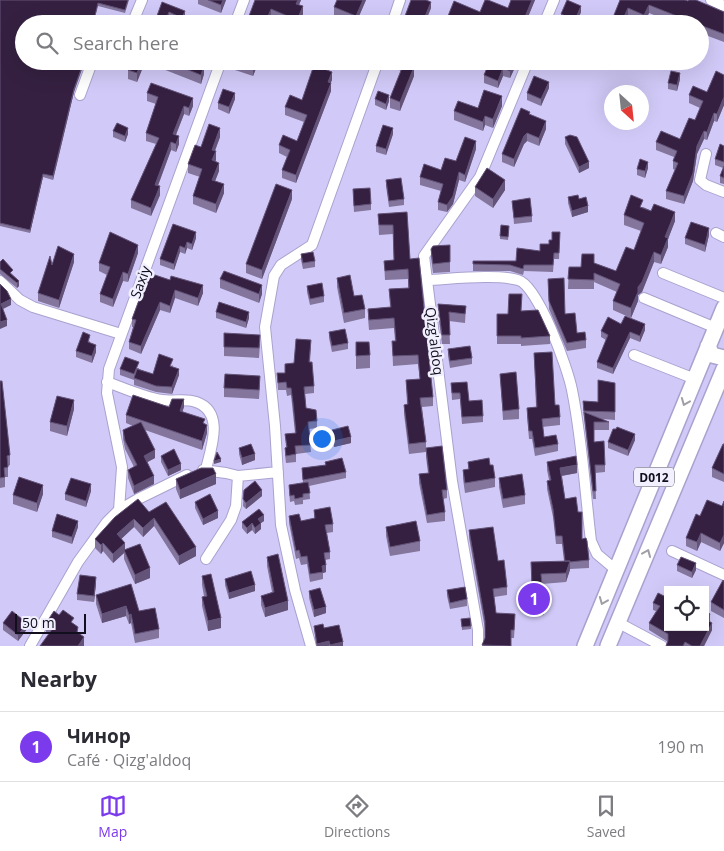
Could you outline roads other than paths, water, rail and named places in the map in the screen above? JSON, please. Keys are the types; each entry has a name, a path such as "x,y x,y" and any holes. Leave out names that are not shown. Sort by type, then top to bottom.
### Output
{"highway":[{"name":"D012","path":"585,646 724,308"},
{"path":"708,346 712,355 724,358"},
{"name":"D012","path":"608,646 724,369"},
{"path":"650,486 663,484 672,494"}],"street":[{"path":"136,15 142,0"},
{"path":"238,15 244,0"},
{"path":"395,15 400,0"},
{"path":"548,15 554,0"},
{"path":"711,0 724,6"},
{"path":"80,95 89,70"},
{"name":"Saxiy","path":"119,510 122,467 106,382 121,334 218,70"},
{"path":"311,646 295,590 282,525 265,327 268,299 274,276 281,266 312,244 375,70"},
{"name":"Qizg'aldoq","path":"478,646 478,630 452,481 424,256 429,246 480,177 524,70"},
{"path":"706,154 700,180 706,185 724,192"},
{"path":"663,273 724,298"},
{"path":"427,280 480,278 518,280 528,285 536,296 564,364 572,389 591,540 597,554 616,570"},
{"path":"0,281 20,300 33,307 121,334"},
{"path":"644,298 716,328"},
{"path":"634,355 695,379"},
{"path":"106,382 160,400 195,401 205,406 213,417 215,431 206,469"},
{"path":"30,646 90,542 119,510 191,473 206,469 238,476 278,472"},
{"path":"206,559 231,520 236,506 238,476"},
{"path":"672,551 724,575"},
{"path":"617,622 662,646"}],"place":[{"name":"Чинор","path":"534,599"}]}
